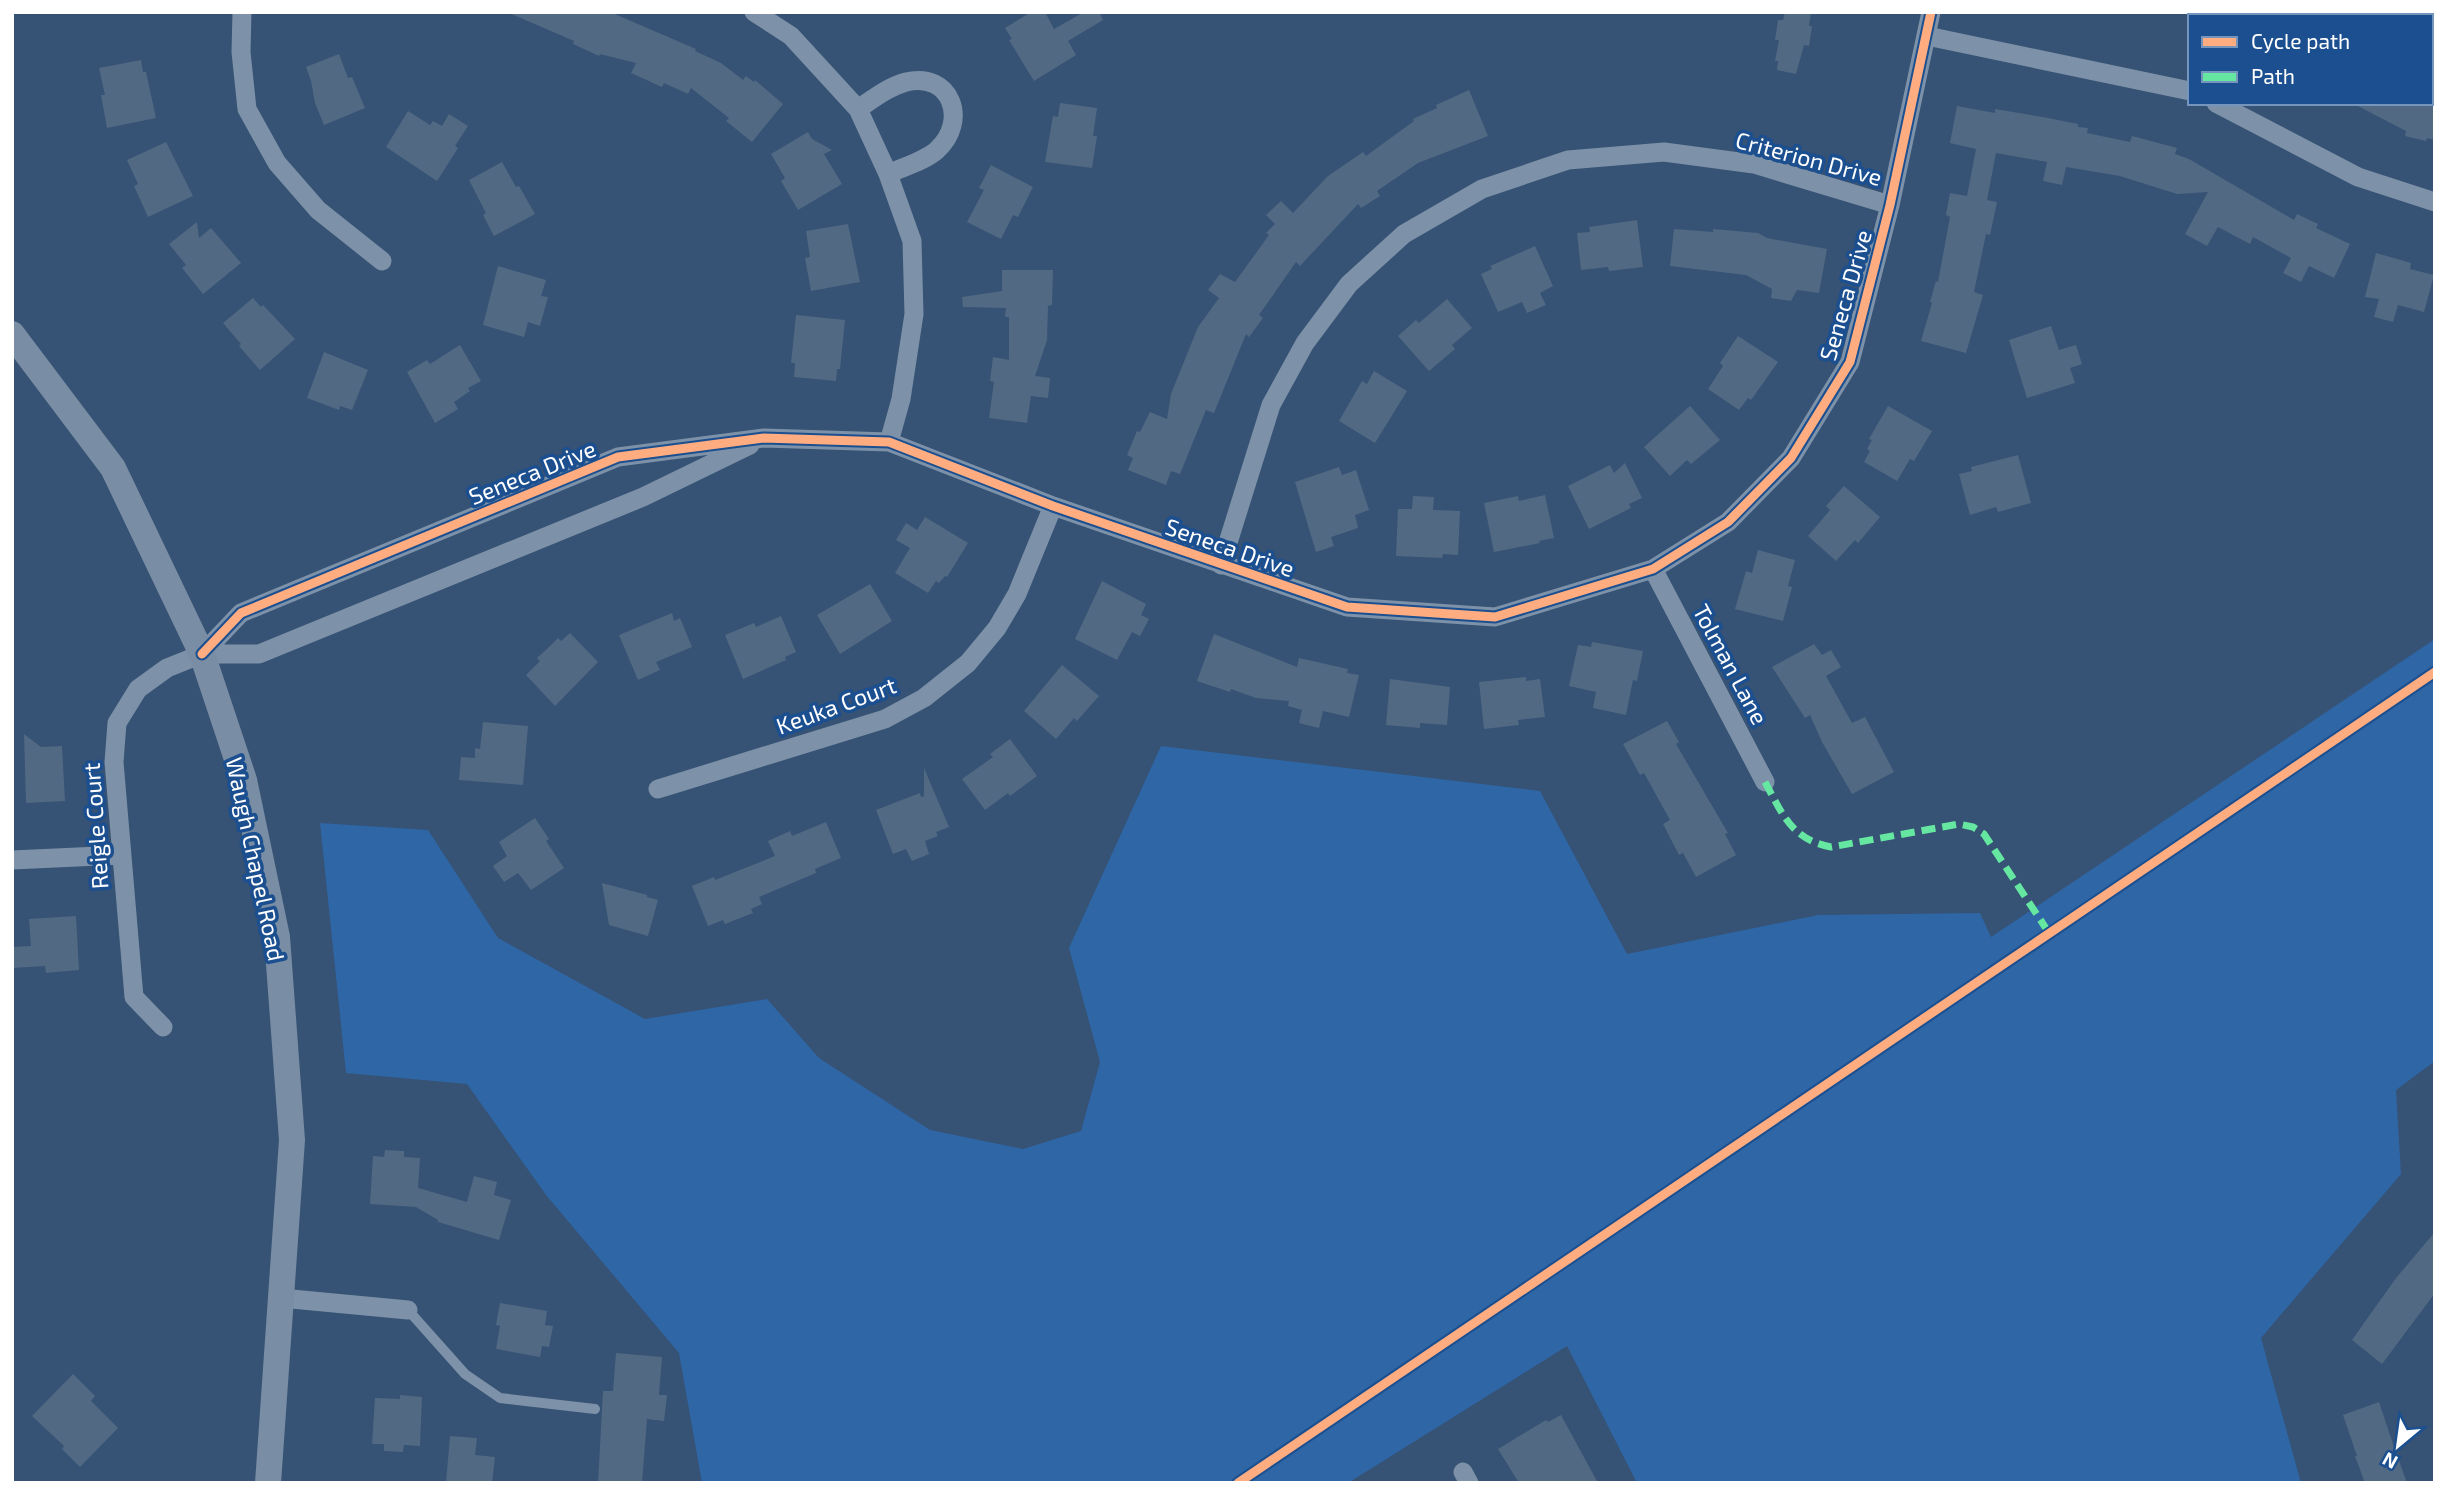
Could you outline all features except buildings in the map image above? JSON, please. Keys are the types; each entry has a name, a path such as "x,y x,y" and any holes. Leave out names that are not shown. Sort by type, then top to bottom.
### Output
{"main road":[{"name":"Waugh Chapel Road","path":"15,342 113,468 202,654 244,780 277,937 292,1140 268,1483"}],"street":[{"path":"242,12 240,52 247,109 277,163 318,210 382,261"},
{"path":"754,12 791,36 858,109 888,174 912,241 914,314 901,399 889,442"},
{"name":"Seneca Drive","path":"202,654 242,613 618,457 764,438 889,442 1053,506 1347,607 1495,617 1653,569 1728,522 1791,458 1850,362 1890,205 1931,12"},
{"path":"1927,36 2188,90"},
{"path":"858,109 891,88 907,82 924,81 939,86 951,99 955,120 950,136 935,152 888,174"},
{"path":"2220,105 2358,177 2435,202"},
{"name":"Criterion Drive","path":"1221,565 1271,405 1305,343 1349,284 1404,234 1482,189 1568,160 1664,152 1754,163 1890,205"},
{"name":"Seneca Drive","path":"202,654 260,654 643,497 764,438"},
{"name":"Keuka Court","path":"658,789 885,719 924,698 968,663 997,628 1017,594 1053,506"},
{"name":"Tolman Lane","path":"1653,569 1765,782"},
{"name":"Reigle Court","path":"163,1027 134,997 114,762 117,723 138,690 167,668 202,654"},
{"path":"12,860 121,855"},
{"path":"281,1298 408,1310"}],"lane":[{"path":"408,1310 465,1374 500,1398 595,1409"}],"shaded area":[{"path":"2435,639 2435,1061 2396,1090 2401,1174 2261,1338 2301,1483 1637,1483 1567,1346 1348,1483 702,1483 679,1353 546,1195 467,1084 346,1073 320,823 428,830 498,938 645,1019 767,999 819,1058 930,1130 1023,1149 1081,1131 1100,1062 1069,948 1161,746 1540,791 1627,954 1818,915 1980,913 1991,937"}],"marked path":[{"path":"1765,782 1783,815 1797,832 1831,847 1959,824 1973,827 1984,834 2049,933"}],"cycle path":[{"path":"202,654 241,613 618,457 764,438 889,442 1053,506 1347,607 1495,617 1653,569 1728,522 1791,458 1850,362 1890,205 1931,12"},
{"path":"1238,1483 2435,672"}]}
